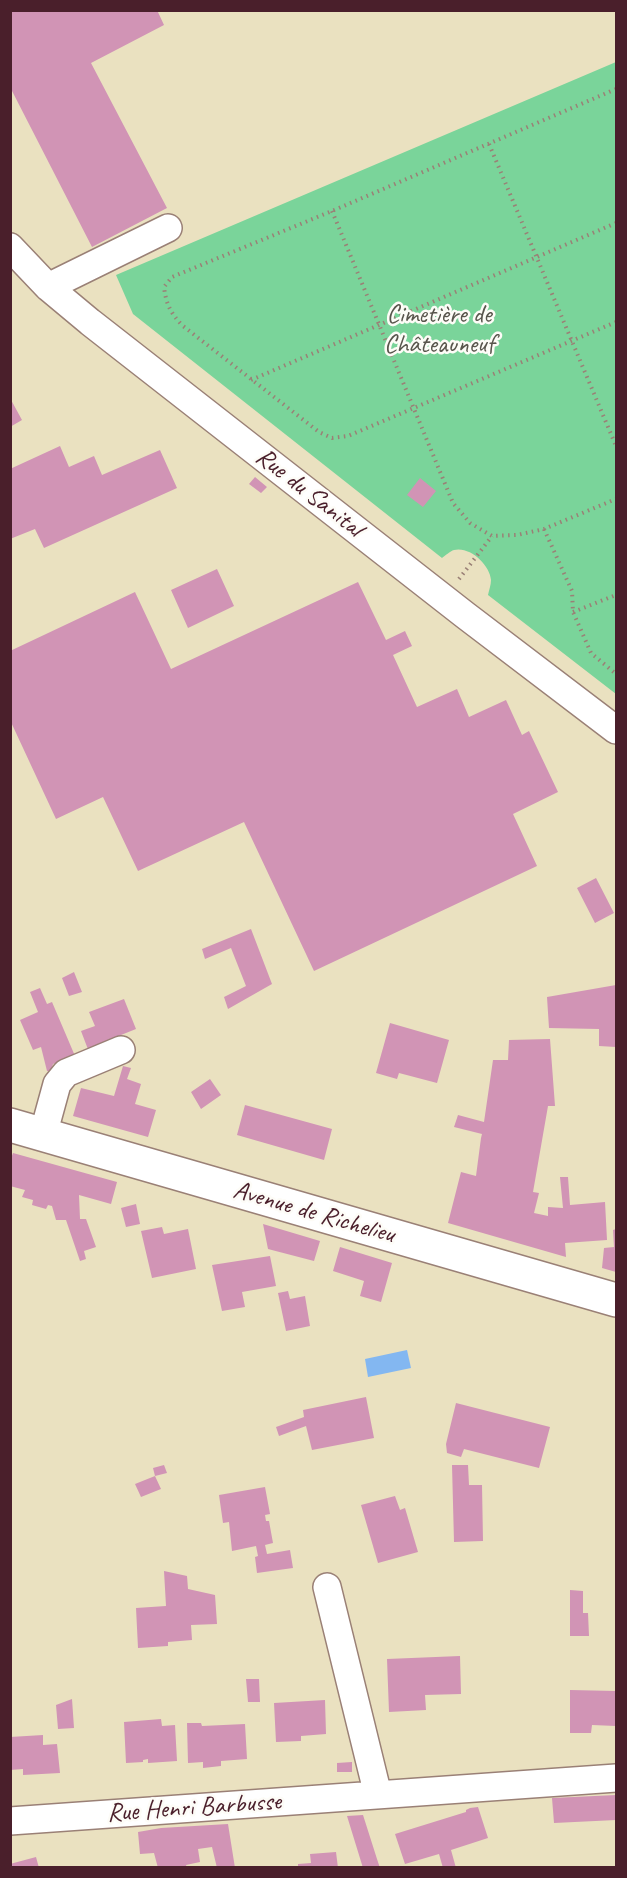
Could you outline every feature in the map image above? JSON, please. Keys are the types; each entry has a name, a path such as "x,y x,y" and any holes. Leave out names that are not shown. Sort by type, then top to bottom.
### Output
{"main road":[{"name":"Avenue de Richelieu","path":"10,1125 616,1300"}],"street":[{"path":"48,287 168,228"},
{"name":"Rue du Sanital","path":"10,247 48,287 99,330 616,730"},
{"path":"43,1135 57,1084 66,1073 121,1050"},
{"path":"327,1587 378,1795"},
{"name":"Rue Henri Barbusse","path":"10,1821 616,1778"}],"path":[{"path":"616,89 172,277 164,287 172,314 183,326 318,432 332,438 348,436 616,322"},
{"path":"489,144 616,446"},
{"path":"332,211 453,503 470,523 492,536 517,535 544,529 616,499"},
{"path":"251,380 616,223"},
{"path":"544,529 572,591 573,612 591,653 616,674"},
{"path":"444,598 492,536"},
{"path":"573,612 616,595"}],"green space":[{"name":"Cimetière de Châteauneuf","path":"616,62 616,694 488,595 490,574 478,558 460,550 452,551 442,558 133,314 116,275"}],"water":[{"path":"407,1350 411,1368 368,1377 365,1359"}],"building":[{"path":"10,10 157,10 164,25 91,63 167,208 92,247 10,87"},
{"path":"10,398 22,420 10,427"},
{"path":"60,446 69,467 94,456 102,475 160,450 177,488 44,548 35,529 10,539 10,469"},
{"path":"255,477 267,487 261,493 249,484"},
{"path":"420,478 436,491 423,507 407,495"},
{"path":"217,569 234,606 188,628 171,590"},
{"path":"358,582 386,640 405,631 412,646 393,655 417,707 457,689 469,717 506,700 522,735 529,731 558,792 513,814 537,866 314,971 244,822 138,871 103,797 56,819 10,720 10,651 135,592 171,669"},
{"path":"596,878 614,913 595,923 577,888"},
{"path":"251,929 272,984 228,1009 224,997 246,986 231,948 205,959 202,949"},
{"path":"74,972 82,992 69,996 62,978"},
{"path":"616,985 616,1047 599,1046 599,1029 549,1028 547,997"},
{"path":"40,988 47,1004 52,1002 75,1056 53,1064 51,1071 47,1071 41,1047 33,1050 20,1020 38,1012 30,992"},
{"path":"124,999 136,1029 101,1043 103,1047 89,1052 81,1031 95,1026 89,1012"},
{"path":"390,1023 449,1040 437,1083 399,1073 397,1079 376,1073"},
{"path":"550,1039 555,1106 548,1106 533,1192 539,1193 534,1213 548,1216 548,1207 563,1208 560,1177 568,1177 570,1205 605,1202 607,1240 565,1243 566,1257 448,1223 461,1172 476,1176 482,1134 454,1127 458,1115 484,1122 493,1060 508,1060 509,1040"},
{"path":"123,1066 131,1068 127,1079 141,1084 135,1104 156,1110 148,1137 73,1116 81,1088 114,1096"},
{"path":"210,1079 221,1095 201,1109 191,1092"},
{"path":"245,1105 332,1129 324,1160 237,1135"},
{"path":"13,1153 117,1182 111,1204 79,1195 80,1219 86,1219 96,1247 84,1251 86,1259 80,1261 66,1220 56,1220 52,1206 48,1205 46,1209 32,1205 33,1200 22,1197 25,1190 10,1186 10,1161"},
{"path":"136,1204 140,1224 126,1227 121,1208"},
{"path":"263,1224 320,1241 314,1261 268,1249"},
{"path":"162,1227 164,1234 188,1229 196,1269 152,1278 141,1231"},
{"path":"616,1229 616,1272 602,1268 604,1248 614,1247 613,1230"},
{"path":"340,1247 392,1263 381,1302 360,1296 364,1281 333,1271"},
{"path":"270,1256 276,1286 242,1292 245,1307 222,1311 212,1265"},
{"path":"288,1291 290,1299 305,1296 310,1326 286,1331 278,1293"},
{"path":"366,1397 374,1438 312,1450 306,1426 279,1436 276,1427 304,1417 303,1410"},
{"path":"456,1403 550,1427 539,1468 464,1449 461,1457 447,1453 446,1444"},
{"path":"164,1465 167,1473 155,1476 153,1468"},
{"path":"452,1465 468,1465 469,1485 482,1485 483,1541 454,1542"},
{"path":"155,1476 161,1489 141,1497 135,1484"},
{"path":"265,1487 270,1514 265,1515 266,1521 269,1521 273,1543 265,1545 267,1554 290,1550 293,1568 257,1573 256,1546 232,1551 229,1522 223,1523 219,1495"},
{"path":"395,1496 400,1510 405,1508 418,1552 378,1563 361,1505"},
{"path":"164,1571 187,1576 188,1589 215,1595 217,1624 191,1625 192,1640 168,1642 168,1646 138,1648 136,1608 166,1606"},
{"path":"570,1590 583,1591 583,1613 588,1613 589,1636 570,1636"},
{"path":"460,1656 461,1694 425,1695 426,1710 389,1712 387,1659"},
{"path":"246,1679 259,1679 260,1702 248,1702"},
{"path":"570,1690 616,1691 616,1726 592,1725 591,1733 570,1733"},
{"path":"72,1699 74,1728 58,1729 56,1705"},
{"path":"325,1700 326,1734 301,1736 301,1741 276,1742 274,1703"},
{"path":"161,1719 162,1726 175,1725 177,1761 148,1763 148,1759 143,1762 126,1763 124,1722"},
{"path":"187,1723 201,1723 202,1726 245,1724 247,1759 221,1761 221,1766 203,1768 203,1762 188,1763"},
{"path":"43,1735 43,1745 57,1744 60,1773 23,1775 23,1769 10,1770 10,1737"},
{"path":"352,1762 352,1772 337,1772 337,1763"},
{"path":"616,1795 616,1820 554,1823 552,1798"},
{"path":"478,1807 488,1838 451,1850 456,1868 443,1868 439,1854 405,1864 395,1834"},
{"path":"363,1815 380,1868 363,1868 347,1816"},
{"path":"228,1824 235,1868 217,1868 212,1847 198,1849 200,1862 186,1865 187,1868 158,1868 154,1853 140,1854 138,1832 161,1828"},
{"path":"336,1852 338,1868 298,1868 298,1864 311,1863 310,1854"},
{"path":"36,1857 39,1868 10,1868 10,1864"}]}
